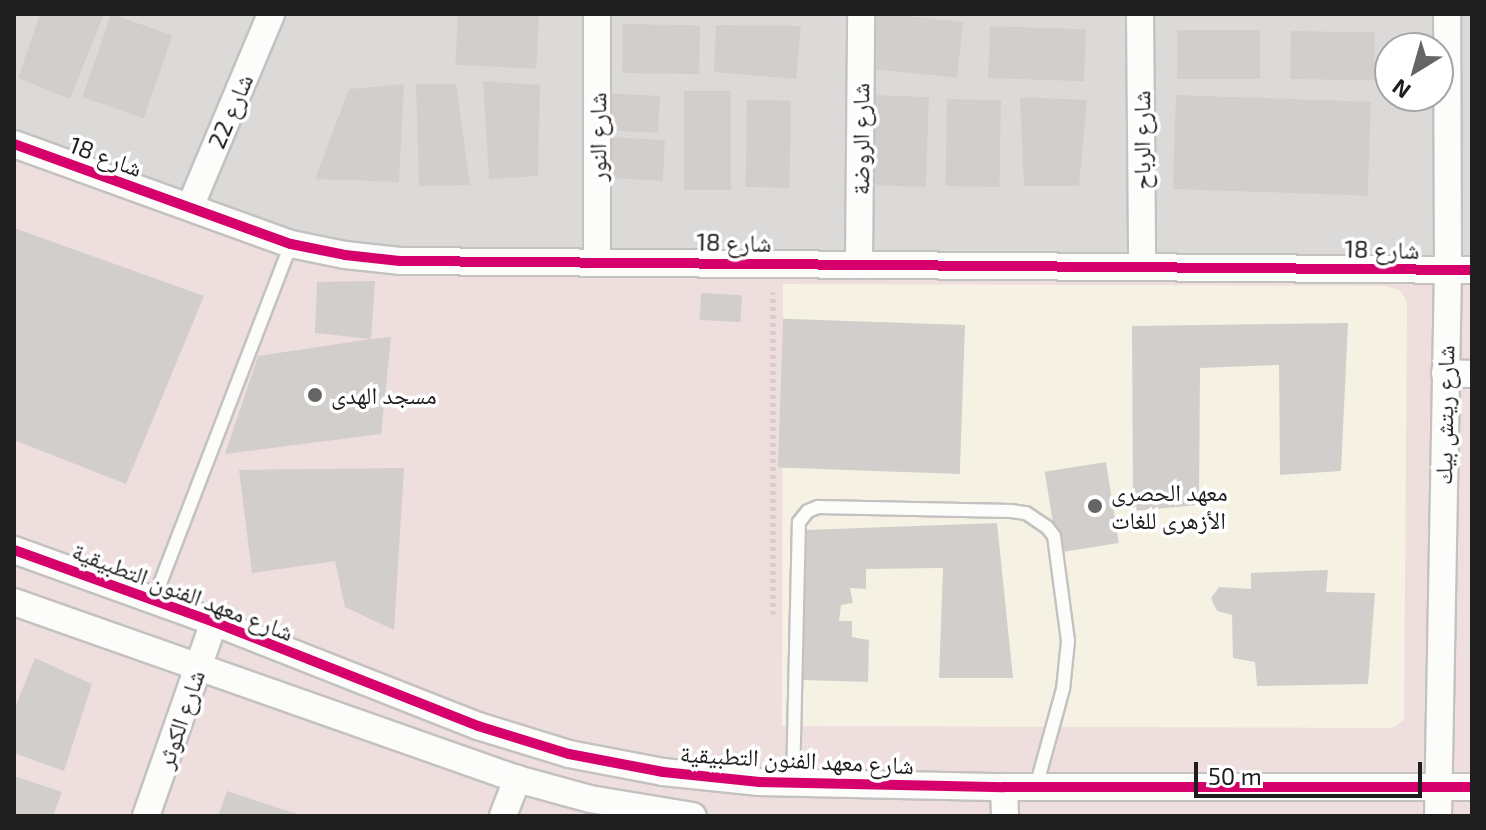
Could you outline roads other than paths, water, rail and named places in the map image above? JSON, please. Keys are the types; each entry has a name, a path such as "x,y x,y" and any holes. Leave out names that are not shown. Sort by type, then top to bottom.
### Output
{"street":[{"name":"شارع 22","path":"190,207 271,14"},
{"name":"شارع النور","path":"597,14 597,261"},
{"name":"شارع الروضة","path":"859,264 861,14"},
{"name":"شارع الرباح","path":"1140,14 1142,267"},
{"name":"شارع ريتش بيك","path":"1438,816 1445,373 1460,270 1447,14"},
{"name":"شارع 18","path":"14,144 291,244 345,255 400,261 1460,270"},
{"path":"1445,373 1472,374"},
{"name":"شارع معهد الفنون التطبيقية","path":"14,550 154,599 386,692 569,754 663,772 793,783 1004,787 1472,787"},
{"path":"14,602 517,779 590,799 693,816"},
{"name":"شارع الكوثر","path":"146,816 214,622"},
{"path":"503,816 517,779"},
{"path":"1004,787 1005,816"}],"lane":[{"path":"154,599 291,244"},
{"path":"793,783 799,522 808,511 818,507 843,507 1011,511 1039,520 1054,536 1068,641 1063,689 1036,787"}],"place":[{"name":"مسجد الهدى","path":"315,395"},
{"name":"معهد الحصرى الأزهرى للغات","path":"1095,506"}]}
